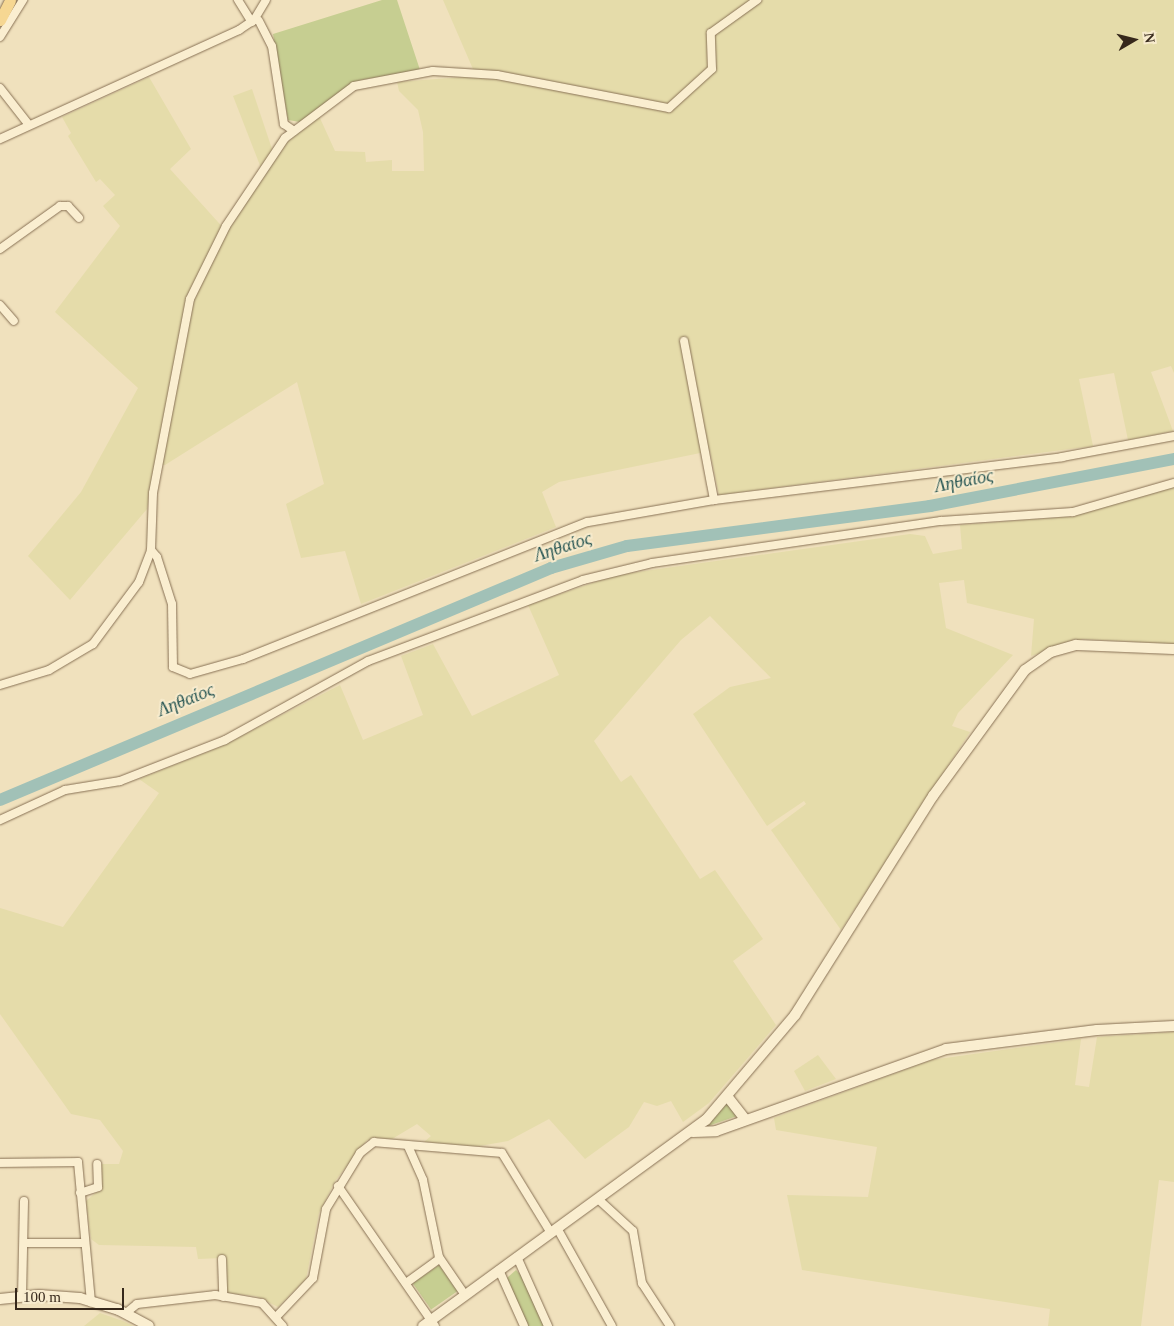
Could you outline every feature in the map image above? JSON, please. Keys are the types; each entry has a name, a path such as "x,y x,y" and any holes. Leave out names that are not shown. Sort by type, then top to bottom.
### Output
{"main road":[{"path":"0,20 10,0"}],"street":[{"path":"0,37 23,0"},
{"path":"238,0 256,21 272,46 285,138"},
{"path":"0,138 256,21 266,0"},
{"path":"0,685 49,670 93,644 139,582 150,550 153,493 190,299 226,226 285,138 361,83 433,71 497,75 669,108 712,69 711,33 757,0"},
{"path":"0,88 29,125"},
{"path":"284,124 294,131"},
{"path":"0,249 60,206 68,206 79,218"},
{"path":"0,305 14,322"},
{"path":"684,341 714,500"},
{"path":"150,550 157,557 172,604 173,667 190,674 243,659 564,529 714,500 1062,457 1174,436"},
{"path":"0,820 57,793 120,781 219,743 368,661 583,580 652,563 941,521 1080,510 1174,483"},
{"path":"338,1186 406,1283 430,1324 499,1270 693,1132 727,1096 799,1009 933,796 1015,679 1038,660 1076,644 1174,649"},
{"path":"693,1132 705,1134 946,1049 1097,1030 1174,1026"},
{"path":"727,1096 745,1119"},
{"path":"277,1316 313,1278 322,1222 338,1186 369,1144 385,1140 408,1146 502,1153 554,1231 612,1326"},
{"path":"408,1146 423,1180 440,1259 465,1295"},
{"path":"0,1163 78,1162 91,1302"},
{"path":"80,1193 98,1187 97,1164"},
{"path":"598,1199 633,1231 642,1283 670,1326"},
{"path":"22,1297 24,1201"},
{"path":"24,1243 85,1243"},
{"path":"517,1257 548,1326"},
{"path":"222,1259 223,1297"},
{"path":"406,1283 440,1259"},
{"path":"499,1270 524,1326"},
{"path":"0,1299 61,1296 91,1302 126,1313 149,1326"},
{"path":"126,1313 138,1304 223,1297 258,1301 277,1316 284,1326"}],"shaded area":[{"path":"443,0 1174,0 1174,373 1171,366 1151,372 1173,431 1128,440 1114,373 1079,379 1093,446 719,495 710,451 559,482 542,492 556,527 361,604 345,551 301,558 286,504 324,484 297,382 165,465 156,465 147,509 70,600 28,556 81,492 138,388 55,312 120,226 103,206 115,195 100,179 96,182 68,136 71,133 62,117 149,77 191,149 170,169 227,232 285,144 319,116 335,151 365,152 366,162 392,160 392,171 424,171 423,132 418,110 399,91 397,82 476,76"},
{"path":"252,89 273,152 261,168 233,96"},
{"path":"1174,486 1174,644 1083,639 1031,656 1034,619 967,603 964,580 939,583 946,628 1013,655 958,713 952,726 970,732 841,930 771,830 806,804 804,801 767,826 693,714 730,687 771,678 710,616 681,640 594,741 621,782 631,775 700,879 715,870 763,939 733,961 776,1025 709,1103 683,1122 671,1101 657,1106 644,1102 629,1127 585,1159 549,1119 508,1141 474,1147 424,1142 431,1136 417,1124 392,1139 367,1140 335,1181 319,1213 306,1279 278,1307 256,1296 226,1293 223,1258 198,1259 196,1247 99,1245 91,1239 86,1201 100,1189 100,1164 119,1164 123,1151 100,1120 71,1114 0,1014 0,908 63,927 159,793 139,779 222,746 340,685 363,740 423,715 401,656 433,644 472,716 559,675 528,605 616,575 910,534 925,536 933,554 962,549 960,525 1073,516"},
{"path":"1174,1032 1174,1182 1159,1180 1141,1326 1048,1326 1050,1309 802,1270 787,1195 868,1197 877,1147 776,1130 774,1118 931,1060 1081,1039 1075,1085 1089,1087 1097,1037"},
{"path":"818,1055 836,1079 805,1091 794,1071"},
{"path":"100,1313 123,1321 133,1326 84,1326"}],"green space":[{"path":"382,0 397,0 420,70 361,80 300,122 288,120 273,34"},
{"path":"727,1103 737,1116 708,1126 709,1123"},
{"path":"439,1265 457,1291 431,1310 413,1283"},
{"path":"516,1270 521,1275 544,1326 528,1326 507,1278"}],"waterway":[{"name":"Ληθαίος","path":"0,800 551,568 627,546 930,506 1174,459"}]}
